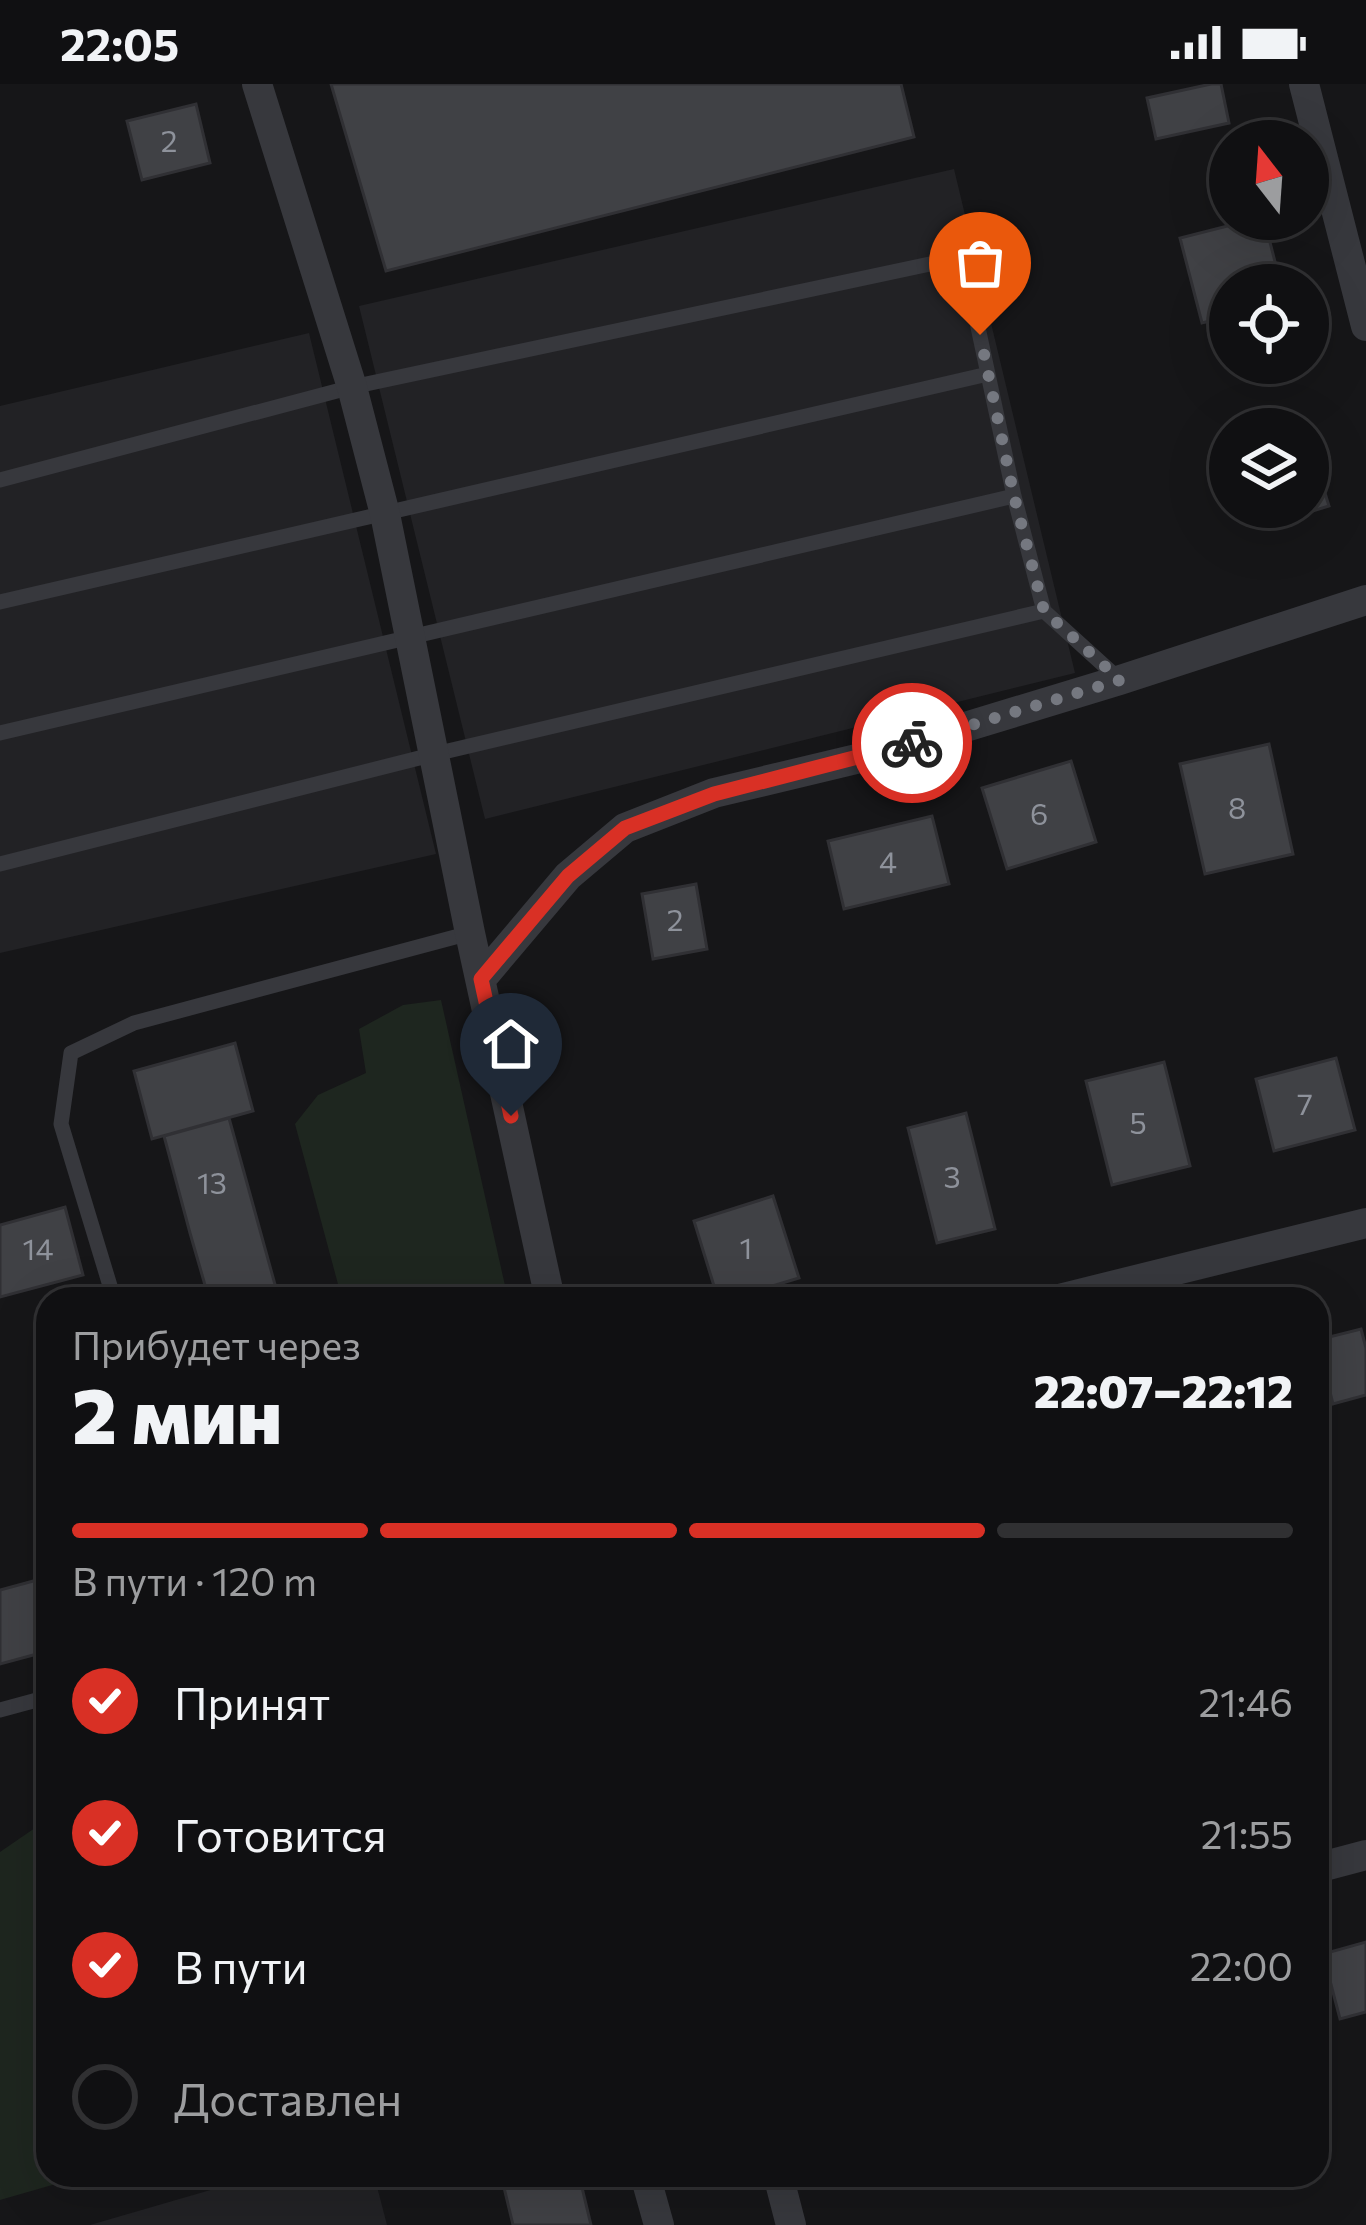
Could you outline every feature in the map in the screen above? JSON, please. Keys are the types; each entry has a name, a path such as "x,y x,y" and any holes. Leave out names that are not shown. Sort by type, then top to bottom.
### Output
{"street":[{"path":"257,84 352,387 385,514 547,1287"},
{"path":"1304,84 1366,326"},
{"path":"481,979 568,876 625,828 714,794 873,755 1366,600"},
{"path":"1107,1287 1366,1222"},
{"path":"1329,1865 1366,1855"},
{"path":"648,2187 659,2225"},
{"path":"781,2187 791,2225"}],"lane":[{"path":"0,480 352,387 963,257 1044,611 1120,680"},
{"path":"0,602 988,374"},
{"path":"0,733 1014,496"},
{"path":"0,864 435,754 1044,611"},
{"path":"110,1287 61,1124 71,1053 134,1023 470,932"},
{"path":"0,1710 36,1700"}],"shaded area":[{"path":"954,169 1075,673 485,819 359,306"},
{"path":"309,333 436,854 0,953 0,406"},
{"path":"441,1000 505,1287 339,1287 295,1124 318,1095 366,1073 359,1029 403,1005"},
{"path":"36,1827 36,2187 45,2187 0,2200 0,1852"},
{"path":"221,2187 377,2187 387,2225 90,2225"}],"building":[{"path":"331,84 901,84 914,137 386,271"},
{"path":"1221,84 1228,120 1209,120 1209,127 1156,139 1147,98"},
{"path":"196,104 210,163 142,180 127,121"},
{"path":"1209,231 1209,240 1269,240 1276,264 1209,264 1209,321 1202,323 1180,238"},
{"path":"1269,744 1293,854 1205,874 1180,764"},
{"path":"1071,761 1096,842 1007,869 982,788"},
{"path":"932,816 949,884 844,909 828,841"},
{"path":"696,884 707,949 653,959 642,894"},
{"path":"235,1043 253,1111 152,1139 134,1071"},
{"path":"1336,1058 1355,1130 1274,1151 1256,1079"},
{"path":"1164,1062 1190,1166 1112,1185 1086,1081"},
{"path":"966,1113 995,1229 937,1243 908,1128"},
{"path":"229,1118 276,1287 206,1287 164,1136"},
{"path":"773,1196 799,1278 769,1287 714,1287 694,1221"},
{"path":"65,1207 83,1275 0,1297 0,1225"},
{"path":"1361,1329 1366,1395 1333,1404 1329,1337"},
{"path":"36,1580 36,1654 0,1664 0,1590"},
{"path":"1366,1942 1366,2012 1340,2019 1329,1977 1329,1952"},
{"path":"504,2187 582,2187 591,2225 513,2225"}],"way so far":[{"path":"912,743 1120,680 1044,611 980,335"}],"route":[{"path":"511,1116 481,979 568,876 625,828 714,794 912,743"}]}
